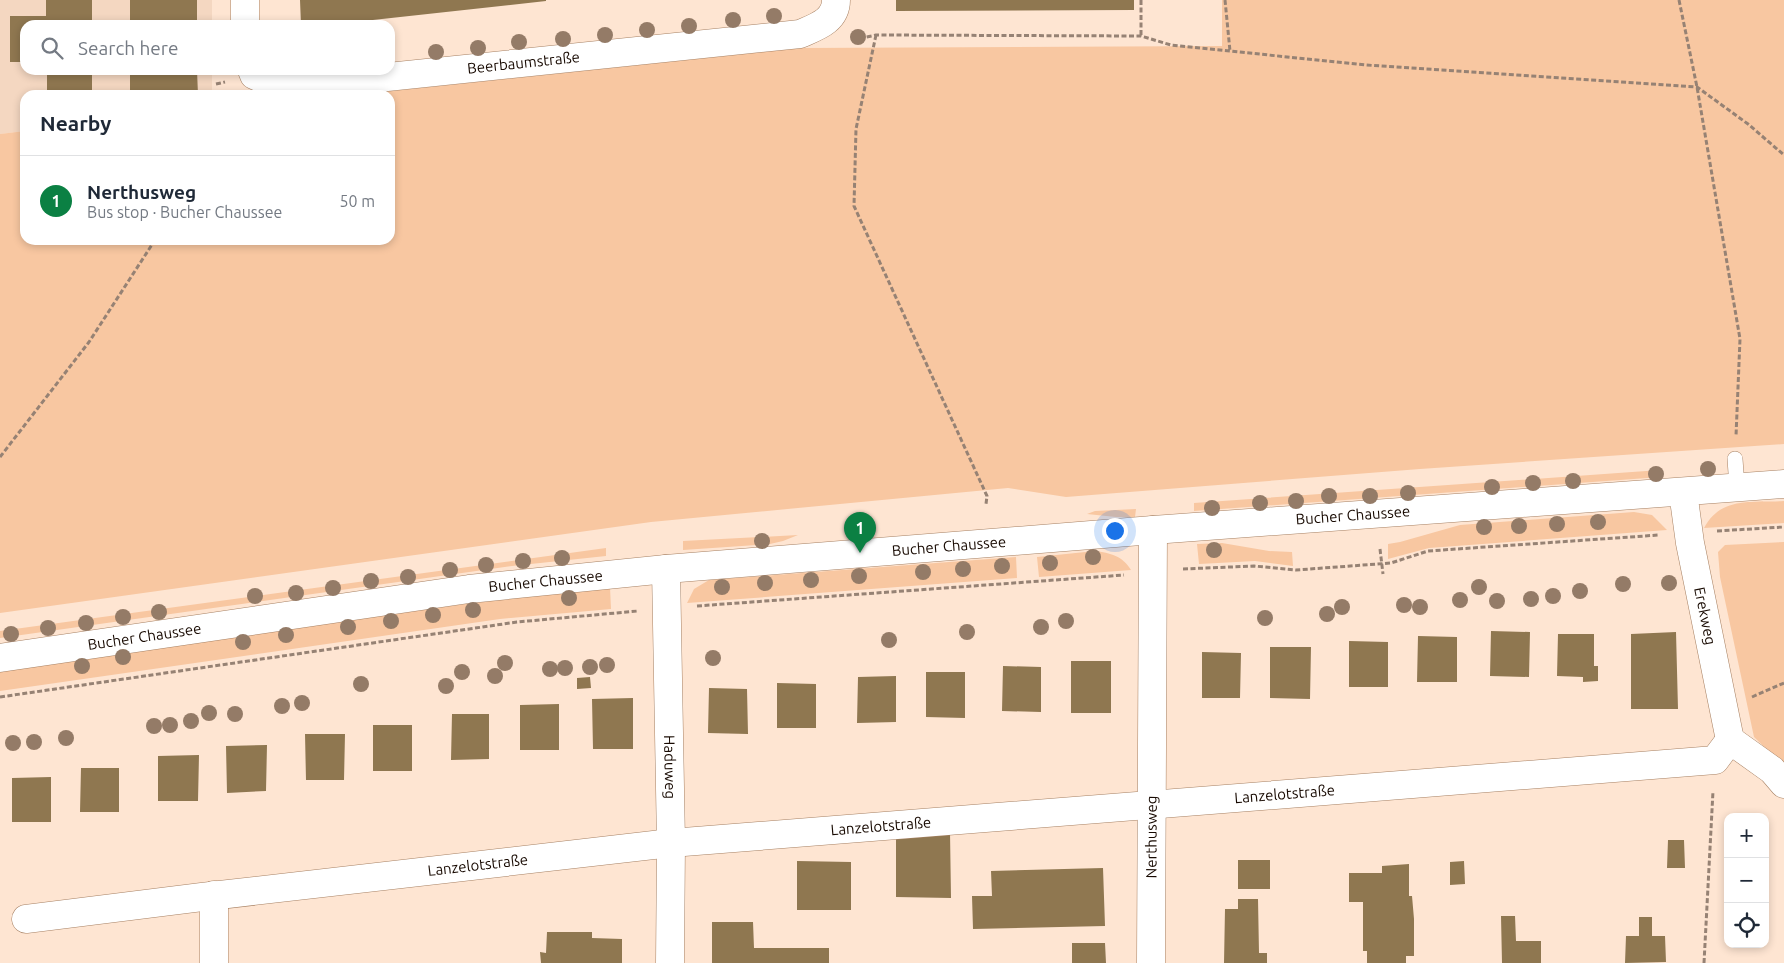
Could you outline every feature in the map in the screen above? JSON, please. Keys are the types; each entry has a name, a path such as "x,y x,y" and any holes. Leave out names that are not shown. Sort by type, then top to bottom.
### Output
{"street":[{"path":"245,0 245,20"},
{"name":"Beerbaumstraße","path":"256,75 282,88 800,34 824,24 836,8 836,0"},
{"name":"Bucher Chaussee","path":"0,658 469,588 666,569 1153,530 1784,484"},
{"name":"Erekweg","path":"1683,492 1722,750"},
{"name":"Nerthusweg","path":"1151,963 1153,530"},
{"name":"Haduweg","path":"666,569 671,843 670,963"},
{"path":"1722,750 1772,770 1784,784"},
{"name":"Lanzelotstraße","path":"26,919 214,895 671,843 1151,805 1722,750"},
{"path":"214,895 214,963"}],"lane":[{"path":"1735,459 1737,487"}],"path":[{"path":"1141,0 1141,36"},
{"path":"1225,0 1230,51"},
{"path":"1679,0 1697,87 1740,339 1735,459"},
{"path":"986,504 987,496 854,206 856,129 876,35 1141,36 1171,45 1366,65 1697,87 1748,124 1784,155"},
{"path":"0,457 89,342 152,245"},
{"path":"855,516 856,522"},
{"path":"0,697 517,622 1186,569 1254,566 1296,570 1391,562 1428,551 1784,527"},
{"path":"1380,550 1383,574"},
{"path":"1750,697 1784,683"},
{"path":"1704,963 1722,750"}],"shaded area":[{"path":"0,0 212,0 212,20 20,20 20,75 212,75 212,90 20,90 20,132 0,134"},
{"path":"1222,0 1784,0 1784,444 1420,469 1066,497 1008,488 651,522 0,613 0,134 20,132 20,245 395,245 395,90 801,48 1222,46"},
{"path":"1660,470 1661,477 1194,511 1194,503"},
{"path":"1784,501 1784,523 1704,528 1711,518 1728,506 1749,502"},
{"path":"1136,509 1135,517 1087,514 1095,511"},
{"path":"1634,512 1652,515 1667,530 1429,548 1388,559 1388,544 1460,525"},
{"path":"798,535 770,544 683,550 683,541"},
{"path":"1784,542 1784,766 1754,737 1720,577 1718,552 1725,545"},
{"path":"1222,543 1269,551 1292,552 1293,566 1255,561 1199,564 1197,544"},
{"path":"606,548 606,556 512,566 0,638 0,631"},
{"path":"1095,551 1120,558 1131,570 1039,577 1037,557"},
{"path":"1016,557 1017,578 687,603 694,589 709,580"},
{"path":"610,587 611,609 500,619 0,691 0,670 458,605"}],"building":[{"path":"46,0 92,0 92,20 20,20 20,62 10,62 10,16 46,16"},
{"path":"130,0 197,0 197,20 130,20"},
{"path":"300,0 546,0 373,20 301,20"},
{"path":"896,0 1134,0 1134,10 896,11"},
{"path":"47,75 92,75 92,90 47,90"},
{"path":"130,75 197,75 198,90 130,90"},
{"path":"1491,631 1530,632 1529,677 1490,676"},
{"path":"1676,632 1678,709 1631,709 1631,634"},
{"path":"1558,634 1594,634 1594,666 1598,666 1598,681 1583,682 1583,677 1557,676"},
{"path":"1418,636 1457,637 1457,682 1417,682"},
{"path":"1349,641 1388,642 1388,687 1349,687"},
{"path":"1270,647 1311,647 1310,699 1270,698"},
{"path":"1202,652 1241,653 1240,698 1202,698"},
{"path":"1071,661 1111,661 1111,713 1071,713"},
{"path":"1003,666 1041,667 1041,712 1002,711"},
{"path":"926,672 965,672 965,718 926,717"},
{"path":"896,676 896,722 857,723 858,677"},
{"path":"590,677 591,688 577,689 577,678"},
{"path":"777,683 816,684 816,728 777,728"},
{"path":"709,688 747,689 748,734 708,733"},
{"path":"633,698 633,749 593,749 592,699"},
{"path":"559,704 559,750 520,750 520,705"},
{"path":"452,714 489,714 489,759 451,760"},
{"path":"373,725 412,725 412,771 373,771"},
{"path":"305,734 345,734 344,780 306,780"},
{"path":"267,745 266,791 227,793 226,746"},
{"path":"199,755 198,801 158,801 158,756"},
{"path":"81,768 119,768 119,812 80,812"},
{"path":"51,777 51,822 12,822 12,778"},
{"path":"950,832 951,898 896,897 896,833"},
{"path":"1668,840 1684,840 1685,868 1667,868"},
{"path":"1238,860 1270,860 1270,889 1238,889"},
{"path":"797,861 851,862 851,910 797,910"},
{"path":"1464,861 1465,884 1450,885 1450,862"},
{"path":"1409,864 1409,896 1412,896 1414,919 1414,956 1406,956 1406,963 1367,963 1367,951 1363,951 1363,902 1349,902 1349,873 1382,873 1382,866"},
{"path":"1103,868 1105,926 973,929 972,896 992,896 991,871"},
{"path":"1238,899 1258,899 1259,953 1267,953 1267,963 1224,963 1225,909 1238,909"},
{"path":"1501,916 1515,916 1516,941 1541,941 1541,963 1502,963"},
{"path":"1639,917 1652,917 1652,936 1665,936 1666,962 1625,963 1626,936 1639,936"},
{"path":"712,922 753,922 754,948 829,948 829,963 712,963"},
{"path":"547,932 592,932 592,938 622,939 622,963 541,963 540,952 546,953"},
{"path":"1072,943 1105,943 1106,963 1072,963"}],"place":[{"name":"Nerthusweg","path":"860,553"}]}
